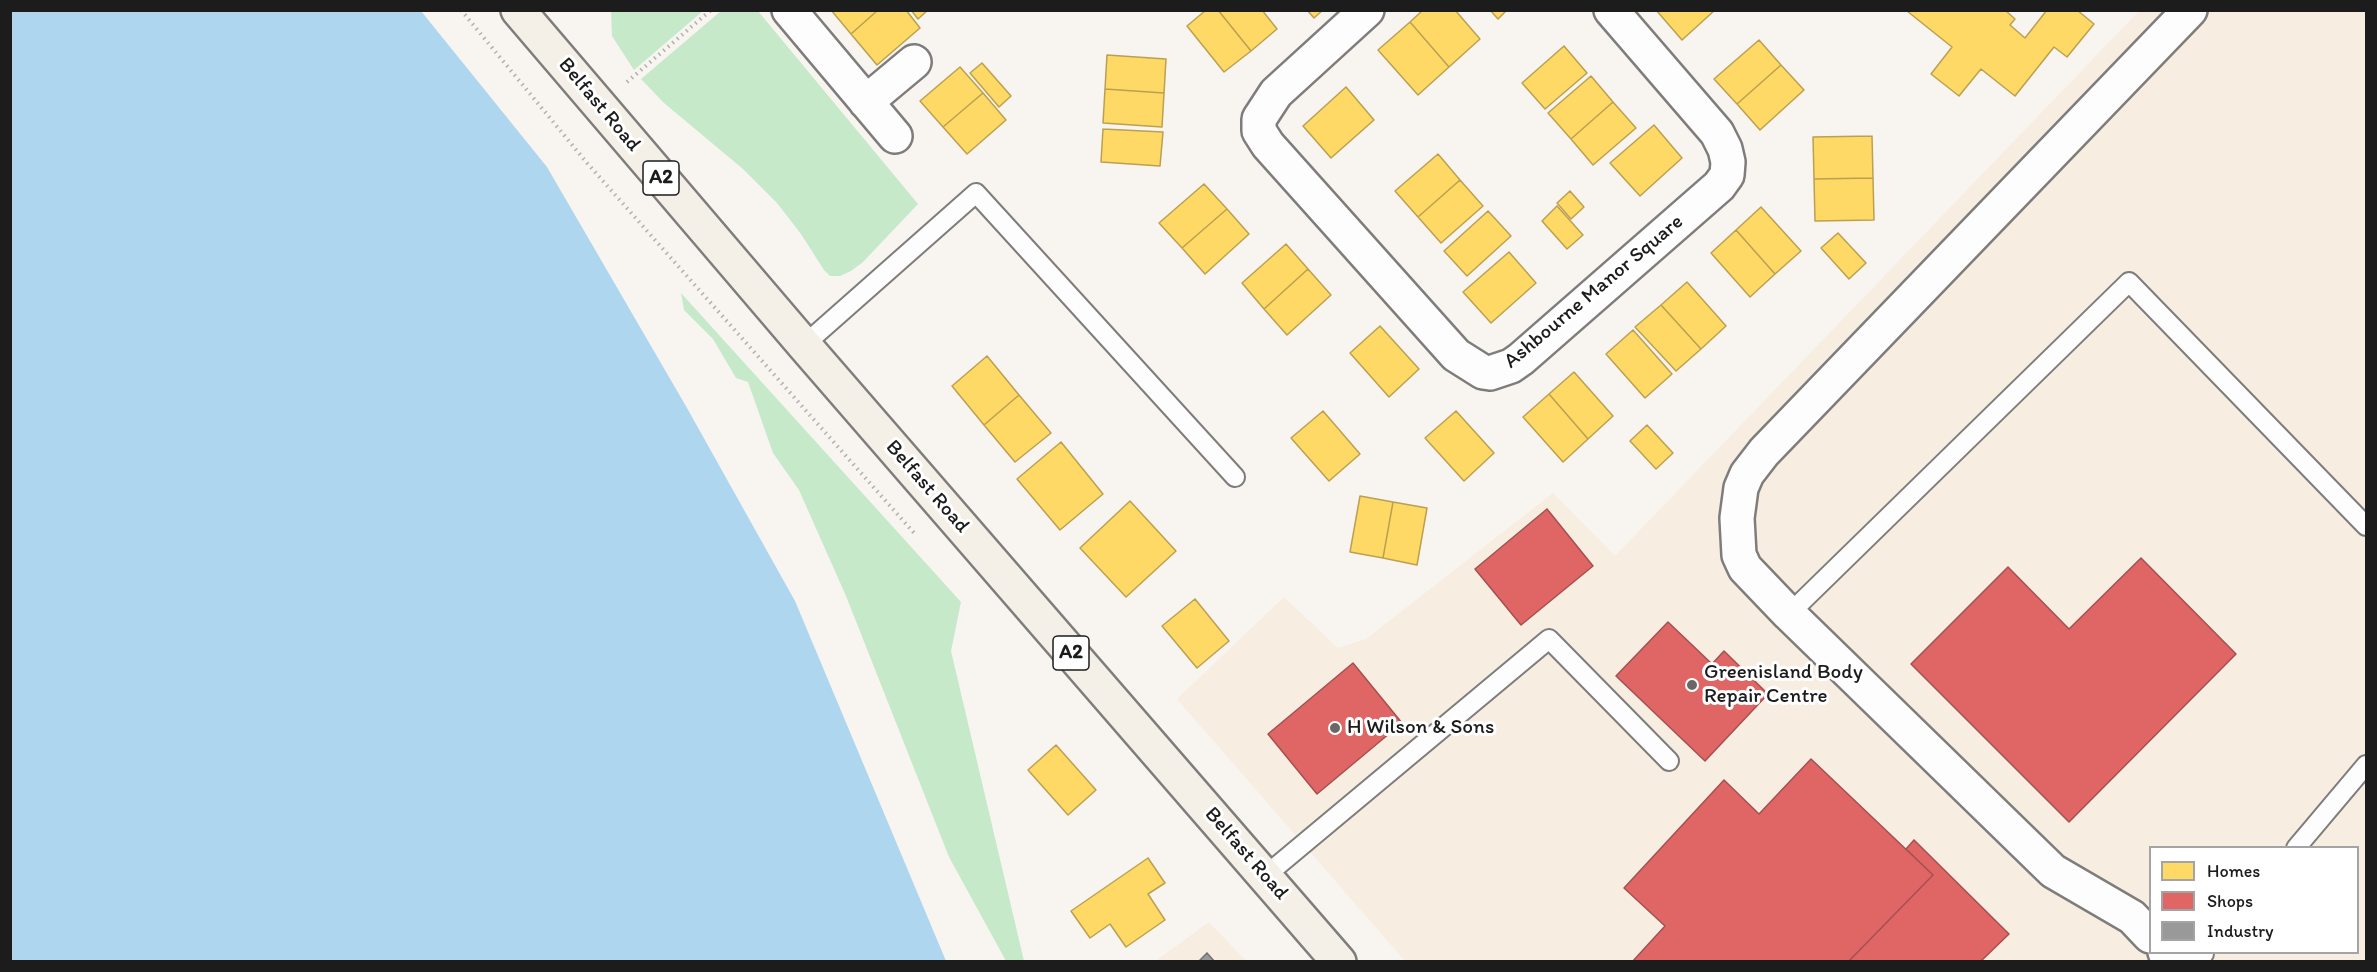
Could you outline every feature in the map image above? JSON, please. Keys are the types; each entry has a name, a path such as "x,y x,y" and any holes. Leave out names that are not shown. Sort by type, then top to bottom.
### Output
{"highway":[{"name":"Belfast Road","path":"518,10 804,345 1339,962"}],"street":[{"path":"789,10 895,136"},
{"name":"Ashbourne Manor Square","path":"1367,10 1276,93 1259,119 1259,131 1268,145 1456,355 1477,369 1490,373 1511,366 1521,359 1719,186 1727,175 1728,162 1725,149 1717,133 1611,10"},
{"path":"2149,934 2132,917 2053,871 1789,614 1745,568 1739,555 1737,539 1738,501 1747,474 1764,452 2190,10"},
{"path":"866,102 914,62"}],"lane":[{"path":"804,345 976,193 1235,477"},
{"path":"1789,614 2129,282 2367,526"},
{"path":"1265,876 1549,639 1669,761"},
{"path":"2298,846 2367,765"},
{"path":"2179,954 2204,956"}],"path":[{"path":"599,106 711,10"}],"shaded area":[{"path":"2139,11 2366,11 2366,961 1405,961 1177,699 1284,597 1338,648 1366,639 1553,493 1615,556"},
{"path":"1209,922 1246,961 1154,962"}],"green space":[{"path":"611,10 703,11 634,70 612,36"},
{"path":"721,11 758,11 918,204 863,262 851,271 840,276 830,276 777,203 743,169 664,103 641,79"},
{"path":"681,293 961,602 951,651 1024,961 1006,961 949,857 846,596 799,490 773,453 748,382 736,378 713,339 684,310"}],"water":[{"path":"10,11 421,11 547,167 687,408 795,601 946,961 11,961"}],"building: Homes":[{"path":"831,10 878,10 851,34"},
{"path":"878,10 906,10 920,28 877,65 851,34"},
{"path":"911,10 928,10 918,19"},
{"path":"1206,10 1218,10 1251,51 1224,72 1187,26"},
{"path":"1218,10 1262,10 1277,29 1251,51"},
{"path":"1307,10 1323,10 1314,18"},
{"path":"1423,10 1455,10 1480,39 1449,67 1410,22"},
{"path":"1490,10 1507,10 1498,19"},
{"path":"1656,10 1715,10 1682,40"},
{"path":"2005,10 2015,19 2010,25 2025,38 2047,10 2077,10 2094,24 2067,57 2054,47 2015,96 1981,69 1959,96 1931,74 1952,47 1907,11"},
{"path":"1410,22 1449,67 1418,95 1378,50"},
{"path":"1759,40 1781,65 1737,104 1714,79"},
{"path":"1564,46 1587,73 1545,109 1522,83"},
{"path":"1107,55 1166,59 1164,93 1105,89"},
{"path":"982,63 1011,96 999,107 970,73"},
{"path":"1781,65 1804,90 1760,130 1737,104"},
{"path":"960,67 983,93 943,127 920,101"},
{"path":"1591,76 1613,102 1571,139 1548,113"},
{"path":"1346,87 1374,120 1331,158 1303,126"},
{"path":"1105,89 1164,93 1162,127 1103,123"},
{"path":"983,93 1006,120 967,154 943,127"},
{"path":"1613,102 1636,128 1593,165 1571,139"},
{"path":"1654,125 1682,158 1640,196 1610,163"},
{"path":"1103,129 1163,132 1160,166 1101,162"},
{"path":"1872,136 1873,178 1814,179 1813,137"},
{"path":"1438,154 1460,180 1418,217 1395,191"},
{"path":"1873,178 1874,220 1815,221 1814,179"},
{"path":"1460,180 1483,206 1441,243 1418,217"},
{"path":"1204,184 1227,209 1182,248 1159,223"},
{"path":"1570,191 1584,207 1571,219 1557,203"},
{"path":"1557,206 1583,235 1567,249 1542,221"},
{"path":"1761,207 1801,251 1775,274 1736,230"},
{"path":"1227,209 1249,234 1205,274 1182,248"},
{"path":"1488,211 1511,236 1467,276 1444,251"},
{"path":"1736,230 1775,274 1750,297 1711,253"},
{"path":"1838,233 1866,263 1849,279 1821,248"},
{"path":"1286,244 1308,269 1264,309 1242,283"},
{"path":"1509,252 1536,283 1491,323 1463,292"},
{"path":"1308,269 1331,295 1287,335 1264,309"},
{"path":"1687,282 1726,326 1701,349 1661,305"},
{"path":"1661,305 1701,349 1676,371 1635,327"},
{"path":"1380,326 1419,369 1389,397 1350,353"},
{"path":"1633,330 1672,374 1645,398 1606,354"},
{"path":"987,356 1019,395 984,425 952,386"},
{"path":"1574,372 1613,416 1588,439 1549,394"},
{"path":"1549,394 1588,439 1563,462 1523,417"},
{"path":"1019,395 1051,433 1015,462 984,425"},
{"path":"1323,411 1360,454 1329,481 1291,438"},
{"path":"1456,411 1494,453 1464,481 1425,438"},
{"path":"1647,425 1673,453 1656,469 1630,441"},
{"path":"1061,442 1103,494 1060,530 1017,479"},
{"path":"1360,496 1393,502 1383,558 1350,552"},
{"path":"1130,501 1176,551 1126,597 1080,548"},
{"path":"1393,502 1427,508 1417,565 1383,558"},
{"path":"1195,599 1229,641 1197,668 1162,626"},
{"path":"1056,745 1096,790 1068,815 1028,770"},
{"path":"1148,858 1165,883 1148,894 1165,920 1126,947 1110,924 1090,938 1071,911"}],"building: Shops":[{"path":"1547,509 1593,566 1521,625 1475,569"},
{"path":"2141,558 2236,654 2069,822 1911,664 2008,567 2069,629"},
{"name":"Greenisland Body Repair Centre","path":"1668,622 1712,664 1724,651 1768,694 1705,761 1616,676"},
{"name":"H Wilson & Sons","path":"1353,663 1402,723 1317,794 1268,734"},
{"path":"1811,759 1933,875 1848,962 1632,962 1665,926 1624,888 1724,780 1759,814"},
{"path":"1914,840 2009,934 1980,962 1848,962 1933,875 1906,849"}],"building: Industry":[{"path":"1207,953 1215,962 1198,962"}],"place":[{"name":"Greenisland Body Repair Centre","path":"1692,685"},
{"name":"H Wilson & Sons","path":"1335,728"}]}
